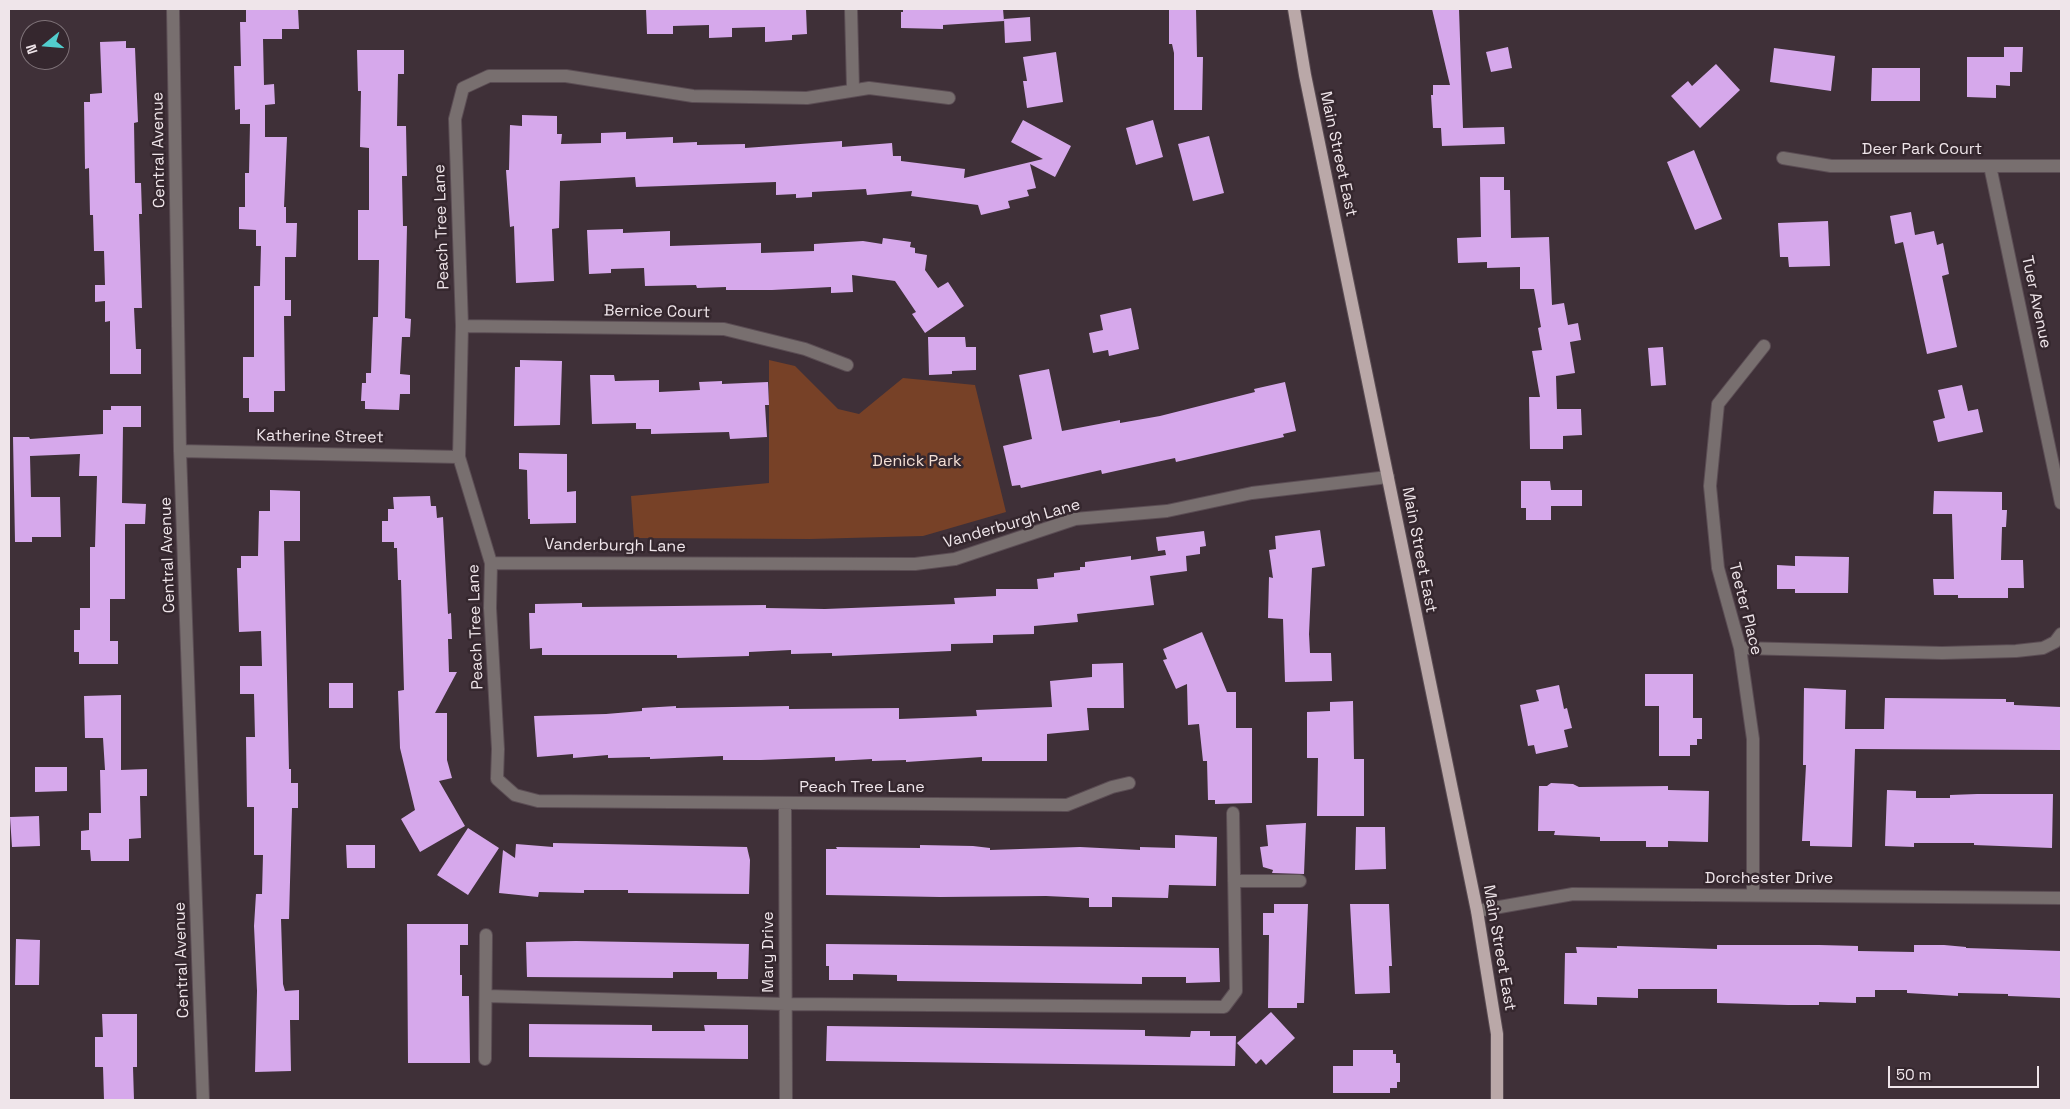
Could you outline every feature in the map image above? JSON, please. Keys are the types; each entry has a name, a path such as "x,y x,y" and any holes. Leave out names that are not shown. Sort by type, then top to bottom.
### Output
{"main road":[{"name":"Main Street East","path":"1294,9 1477,911 1497,1034 1497,1100"}],"street":[{"name":"Central Avenue","path":"172,9 180,451 203,1100"},
{"path":"851,9 853,89"},
{"name":"Peach Tree Lane","path":"949,98 869,88 853,89 807,98 693,96 566,76 489,76 463,88 455,119 462,326 458,457 491,563 490,608 498,749 497,778 515,796 538,801 785,804 1067,805 1112,787 1129,783"},
{"name":"Deer Park Court","path":"1783,158 1831,166 2061,166"},
{"name":"Tuer Avenue","path":"1990,166 2061,504"},
{"name":"Bernice Court","path":"462,326 724,329 805,349 847,366"},
{"name":"Teeter Place","path":"1753,895 1753,739 1740,648 1718,568 1710,486 1718,404 1764,346"},
{"name":"Katherine Street","path":"180,451 458,457"},
{"name":"Vanderburgh Lane","path":"491,563 915,564 956,559 1075,519 1167,511 1252,493 1388,477"},
{"path":"1740,648 1942,653 2016,651 2043,648 2055,642 2061,634"},
{"name":"Mary Drive","path":"785,804 786,1100"},
{"path":"486,996 785,1004 1224,1007 1236,992 1234,813"},
{"path":"1234,881 1300,881"},
{"name":"Dorchester Drive","path":"1477,911 1573,894 2061,898"},
{"path":"485,1059 486,935"}],"green space":[{"name":"Denick Park","path":"769,360 795,366 838,409 859,414 903,378 975,385 1006,512 923,536 810,539 634,538 631,496 769,483"}],"building":[{"path":"246,9 298,9 299,29 282,29 282,39 263,39 264,85 274,84 275,104 265,105 265,137 287,137 284,207 286,207 286,223 297,223 296,257 285,257 285,300 291,300 291,316 284,316 285,391 274,391 274,412 249,412 249,398 243,398 243,357 254,357 254,286 260,286 261,246 256,246 256,230 239,229 239,207 245,207 245,173 249,173 250,124 240,124 240,109 235,110 234,66 241,66 240,22 246,22"},
{"path":"646,9 806,9 807,34 792,35 792,40 765,42 765,27 732,28 732,37 709,38 709,25 673,26 673,34 647,34"},
{"path":"903,9 1003,9 1004,21 943,25 943,29 901,28 901,12 903,12"},
{"path":"1169,9 1196,9 1197,57 1203,57 1202,110 1174,110 1174,53 1172,44 1169,44"},
{"path":"1432,9 1459,9 1463,128 1504,127 1505,144 1442,146 1441,128 1433,128 1431,95 1433,95 1433,85 1450,85"},
{"path":"1030,17 1031,41 1005,43 1004,19"},
{"path":"126,41 126,48 135,48 138,122 134,123 135,183 141,183 142,214 139,214 142,308 134,308 136,349 141,349 141,374 110,374 110,321 105,322 105,301 95,302 95,285 105,285 104,251 94,251 93,215 90,215 89,168 85,169 84,102 90,102 90,94 102,93 100,42"},
{"path":"1508,47 1512,68 1491,72 1486,52"},
{"path":"2004,47 2023,47 2022,72 2010,72 2010,86 1996,85 1996,98 1967,97 1967,57 2004,57"},
{"path":"1774,48 1835,56 1831,91 1770,82"},
{"path":"357,50 404,50 404,74 398,74 397,126 406,126 407,176 402,176 403,226 407,226 405,318 411,319 410,337 402,337 400,374 410,375 410,394 400,394 399,410 365,409 365,401 361,401 362,383 366,383 366,373 371,373 373,317 378,317 379,260 358,260 358,210 369,210 369,148 360,147 361,91 358,91"},
{"path":"1056,52 1063,102 1027,108 1023,81 1027,81 1023,57"},
{"path":"1716,64 1740,90 1700,128 1671,96 1688,81 1692,86"},
{"path":"1872,68 1920,68 1920,101 1871,101"},
{"path":"522,115 557,116 557,134 562,134 561,144 601,143 601,133 626,132 626,139 673,137 673,143 697,142 697,145 745,144 745,148 842,141 842,147 892,143 893,156 901,156 901,161 965,169 964,178 1043,159 1011,142 1023,120 1071,146 1055,177 1030,164 1036,188 1027,190 1029,196 1008,201 1010,208 981,215 978,205 911,196 912,191 867,195 866,189 812,192 812,197 796,198 796,194 776,195 776,182 636,187 635,177 560,181 559,228 552,229 554,281 516,283 514,226 510,227 506,170 509,170 510,125 522,126"},
{"path":"1153,120 1163,157 1136,165 1126,128"},
{"path":"1209,136 1224,193 1193,201 1178,144"},
{"path":"1694,150 1722,219 1695,230 1667,162"},
{"path":"1480,177 1504,177 1504,190 1510,190 1511,238 1549,237 1552,305 1564,303 1568,325 1578,323 1581,340 1570,342 1575,373 1556,376 1557,409 1581,409 1582,435 1563,436 1563,449 1530,449 1529,397 1540,397 1532,351 1542,350 1538,328 1541,327 1534,289 1520,289 1520,267 1487,268 1487,262 1458,263 1457,238 1481,237"},
{"path":"1911,212 1915,235 1934,231 1937,245 1943,243 1949,274 1942,276 1957,347 1927,354 1903,242 1895,244 1890,216"},
{"path":"1828,221 1830,266 1789,267 1788,257 1780,257 1778,223"},
{"path":"623,229 623,233 670,231 670,246 761,243 761,253 814,251 814,244 863,241 882,244 883,238 911,242 910,247 915,248 915,253 927,255 925,270 938,288 948,282 964,306 925,333 912,314 916,312 895,281 852,275 853,292 831,293 831,287 726,290 726,287 697,288 696,285 645,286 644,268 611,269 611,273 589,274 587,230"},
{"path":"1131,308 1139,349 1109,356 1108,350 1093,353 1089,333 1103,330 1100,315"},
{"path":"928,337 965,337 966,347 976,347 976,370 952,371 952,374 929,375"},
{"path":"1663,347 1666,385 1651,386 1648,348"},
{"path":"520,360 562,361 560,425 514,426 515,367 520,367"},
{"path":"1049,369 1062,431 1120,420 1120,423 1160,416 1255,392 1254,389 1285,382 1296,431 1283,434 1284,437 1176,462 1175,458 1102,474 1101,470 1021,488 1020,485 1012,486 1003,446 1032,439 1019,375"},
{"path":"590,375 614,375 615,381 659,380 659,392 700,390 699,382 722,381 722,384 768,382 769,405 765,405 767,437 730,439 729,432 651,434 651,429 636,429 636,423 592,424"},
{"path":"1962,385 1968,411 1978,409 1983,432 1938,442 1933,421 1945,418 1938,390"},
{"path":"111,406 141,406 141,427 123,427 122,503 146,504 145,524 125,524 125,599 110,599 110,641 118,641 118,664 79,664 79,652 74,652 74,630 80,630 80,608 90,608 90,547 95,547 97,476 79,476 80,454 30,456 31,497 60,497 61,537 32,537 32,542 15,542 13,437 29,437 30,439 103,434 103,410 111,410"},
{"path":"519,453 567,454 567,492 576,491 576,523 530,524 530,519 528,519 527,470 519,469"},
{"path":"1521,481 1550,481 1551,490 1582,490 1582,506 1551,506 1551,520 1526,520 1526,508 1521,508"},
{"path":"270,490 300,491 300,541 284,541 289,769 291,769 291,783 298,783 298,808 292,808 289,919 281,919 283,984 285,991 299,990 299,1020 290,1020 291,1071 255,1072 257,991 254,926 256,894 262,894 263,855 254,855 254,807 247,807 246,737 255,737 254,694 240,694 240,666 262,666 261,631 239,632 237,568 241,568 241,556 258,556 259,511 270,511"},
{"path":"1934,491 2002,492 2002,510 2007,510 2006,527 2002,527 2001,560 2023,560 2024,588 2008,588 2008,598 1958,598 1958,595 1934,595 1933,579 1954,579 1952,514 1933,514"},
{"path":"430,496 431,506 436,506 437,518 443,517 448,614 451,613 452,639 448,639 449,672 457,672 435,713 447,713 447,760 452,778 439,781 465,826 420,852 401,819 415,810 400,748 398,691 404,690 401,580 398,580 397,548 394,548 394,542 382,542 382,521 388,521 388,509 394,509 393,497"},
{"path":"1320,530 1325,566 1312,568 1310,653 1331,653 1332,681 1285,682 1283,619 1268,618 1269,577 1273,578 1269,550 1276,549 1275,536"},
{"path":"1204,531 1206,546 1200,547 1200,554 1186,556 1187,571 1150,576 1154,605 1077,614 1078,622 1034,626 1034,634 993,635 993,643 951,644 951,651 832,656 832,653 791,654 791,650 749,652 749,656 677,658 677,655 542,655 542,648 530,649 529,613 535,613 535,604 582,603 582,607 766,605 766,608 825,609 955,604 954,598 996,596 996,589 1038,589 1037,579 1054,577 1054,573 1080,570 1080,567 1085,567 1085,562 1131,556 1131,560 1166,555 1165,550 1158,551 1156,537"},
{"path":"1795,556 1849,557 1848,593 1795,593 1795,589 1777,589 1777,565 1795,566"},
{"path":"1202,632 1227,692 1236,692 1236,728 1252,728 1252,803 1215,804 1215,800 1208,800 1207,761 1203,761 1199,724 1188,725 1187,684 1176,689 1163,660 1167,659 1163,649"},
{"path":"1123,663 1124,708 1087,708 1089,730 1047,734 1047,761 982,761 982,757 906,762 906,760 872,761 872,759 835,761 835,757 723,760 723,756 650,759 650,757 608,758 608,755 573,758 573,754 537,757 534,716 606,714 642,711 642,708 676,706 676,708 789,706 789,709 899,708 899,719 977,716 976,710 1052,707 1050,681 1092,677 1092,664"},
{"path":"1645,674 1693,674 1693,718 1702,718 1702,739 1697,739 1697,745 1690,745 1690,756 1659,756 1659,706 1645,706"},
{"path":"329,683 353,683 353,708 329,708"},
{"path":"1559,685 1564,709 1567,708 1572,728 1564,730 1568,747 1536,754 1534,745 1528,746 1520,705 1539,701 1536,690"},
{"path":"1804,688 1846,690 1845,729 1884,729 1885,698 2006,699 2006,702 2014,702 2014,705 2061,707 2061,750 1855,749 1852,847 1810,846 1810,841 1802,841 1806,765 1803,765"},
{"path":"121,695 121,770 147,769 147,796 140,796 141,838 129,839 129,861 91,861 90,850 81,850 81,831 89,830 89,813 101,813 100,770 105,770 103,738 85,738 84,696"},
{"path":"1353,701 1354,759 1364,759 1364,816 1317,816 1318,758 1307,758 1307,712 1330,711 1330,702"},
{"path":"35,767 67,767 67,791 35,792"},
{"path":"1551,783 1573,784 1579,787 1668,786 1668,790 1709,791 1708,842 1668,841 1668,847 1646,847 1646,841 1600,841 1600,837 1554,835 1555,831 1538,831 1539,786 1547,786"},
{"path":"1887,790 1916,791 1916,798 1950,798 1950,795 1977,794 2053,794 2052,848 1974,845 1974,843 1914,843 1914,847 1885,846"},
{"path":"39,816 40,846 12,847 10,817"},
{"path":"1306,823 1304,874 1272,873 1273,870 1263,867 1260,847 1268,846 1266,825"},
{"path":"1356,827 1385,827 1386,869 1355,870"},
{"path":"468,828 499,848 468,895 437,875"},
{"path":"1175,835 1217,837 1216,886 1169,885 1168,898 1112,897 1112,907 1089,907 1089,898 1046,896 826,895 826,849 837,849 836,847 920,848 920,845 973,846 990,848 990,850 1080,847 1140,850 1140,847 1175,848"},
{"path":"553,843 747,847 750,860 749,894 628,893 628,890 584,890 584,893 539,892 538,897 499,893 503,850 515,858 516,844 553,847"},
{"path":"346,845 375,845 375,868 347,868"},
{"path":"1274,904 1308,904 1304,1003 1297,1003 1297,1008 1268,1008 1269,935 1263,935 1263,913 1274,913"},
{"path":"1350,904 1389,904 1392,966 1389,966 1390,993 1355,994"},
{"path":"407,924 468,924 468,945 460,945 460,975 462,975 462,996 469,996 470,1063 408,1063"},
{"path":"16,939 40,940 39,985 15,985"},
{"path":"526,942 749,944 748,979 717,979 717,972 673,972 673,978 527,977"},
{"path":"826,944 1219,948 1220,982 1186,983 1186,977 1142,977 1142,984 897,981 897,975 853,974 853,980 829,980 829,966 826,966"},
{"path":"1717,945 1858,946 1858,951 1914,952 1914,945 1944,945 1966,948 2061,951 2061,998 1958,993 1958,996 1907,993 1907,990 1875,990 1875,997 1856,997 1856,1003 1819,1002 1819,1005 1788,1005 1717,1003 1717,989 1638,989 1638,998 1597,997 1597,1005 1564,1004 1565,953 1577,953 1576,947 1617,948 1617,946 1717,949"},
{"path":"1271,1012 1295,1038 1266,1065 1261,1059 1256,1064 1237,1043"},
{"path":"102,1014 137,1014 137,1067 133,1067 134,1100 104,1100 103,1067 95,1067 95,1037 103,1037"},
{"path":"529,1024 652,1025 652,1031 705,1031 704,1025 748,1025 748,1059 529,1057"},
{"path":"827,1026 1145,1030 1145,1036 1190,1037 1191,1031 1210,1031 1210,1036 1236,1036 1235,1066 826,1061"},
{"path":"1353,1050 1393,1050 1393,1054 1396,1054 1396,1063 1400,1063 1400,1082 1397,1082 1397,1088 1390,1088 1390,1093 1333,1093 1333,1066 1353,1066"}]}
